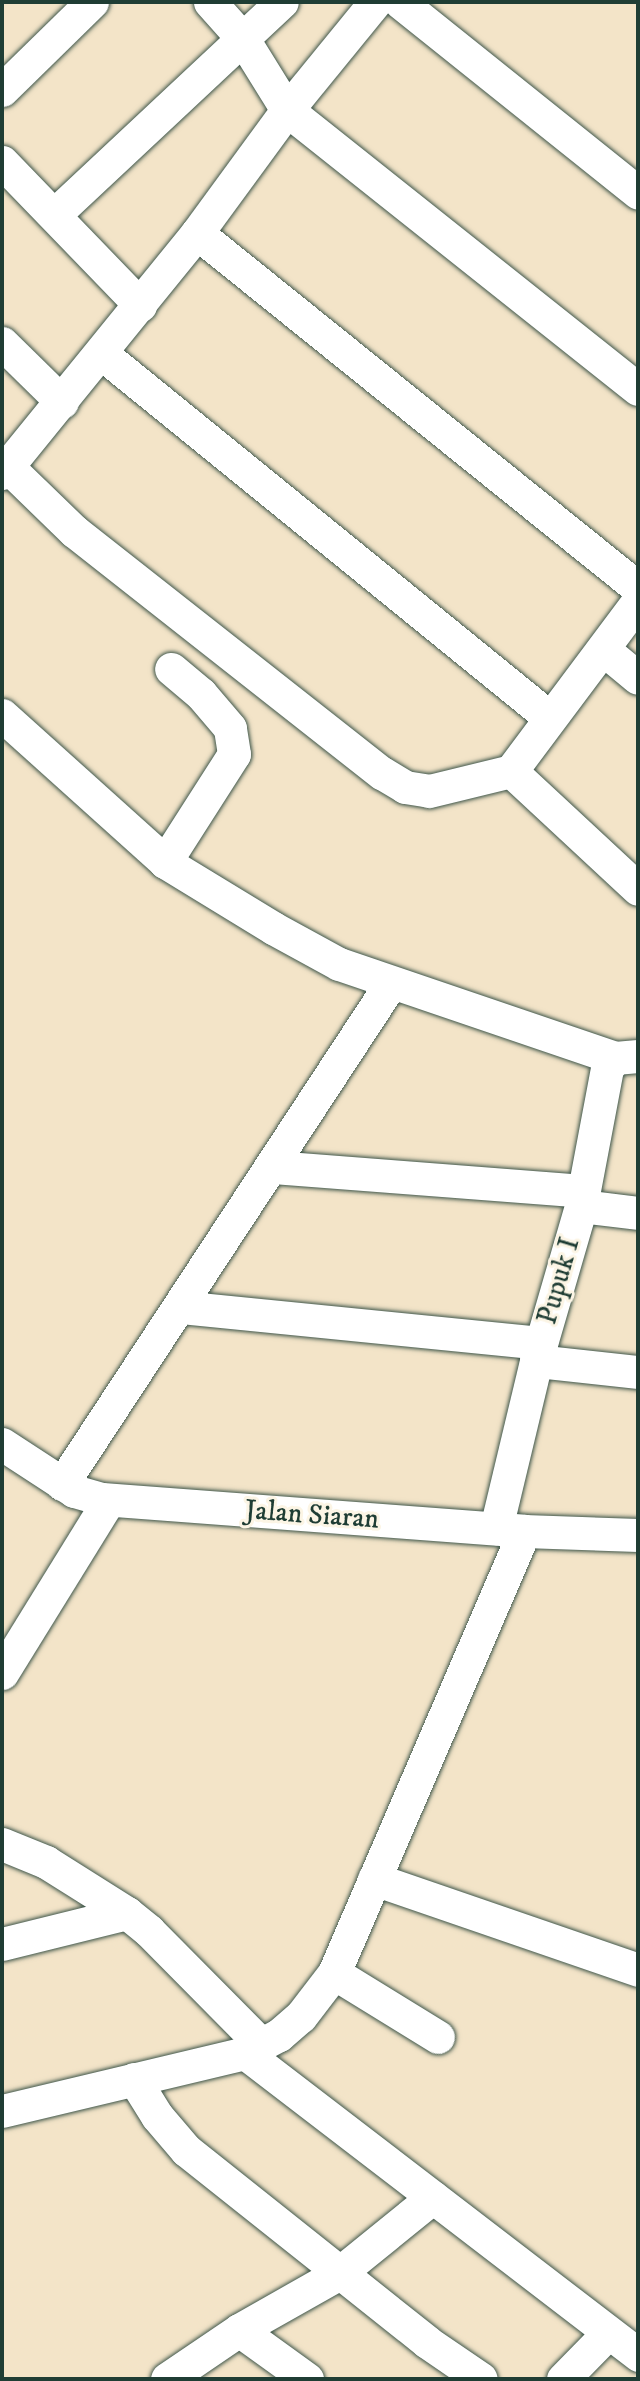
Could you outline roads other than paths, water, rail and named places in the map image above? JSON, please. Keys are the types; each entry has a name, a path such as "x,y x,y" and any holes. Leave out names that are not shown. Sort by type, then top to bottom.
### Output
{"street":[{"path":"2,90 92,2"},
{"path":"210,2 243,39 287,110 638,389"},
{"path":"54,215 282,2"},
{"path":"375,2 287,110 197,233 6,470 74,531 382,773 405,787 429,791 511,771 638,601"},
{"path":"400,2 638,193"},
{"path":"2,162 140,305"},
{"path":"197,233 638,588"},
{"path":"2,343 62,402"},
{"path":"102,353 550,717"},
{"path":"603,649 638,678"},
{"path":"164,862 234,754 230,728 201,694 171,669"},
{"path":"2,715 164,862 273,928 339,964 626,1057"},
{"path":"511,771 638,889"},
{"path":"62,1484 273,1167 391,983"},
{"name":"Pupuk I","path":"253,2049 279,2035 301,2016 334,1973 374,1880 510,1530 538,1352 582,1198 607,1068 626,1057"},
{"path":"273,1167 582,1198 638,1213"},
{"path":"180,1307 538,1352 638,1372"},
{"name":"Jalan Siaran","path":"5,1455 86,1496 108,1500 510,1530 638,1535"},
{"path":"5,1661 108,1500"},
{"path":"2,1844 46,1862 127,1913 149,1931 253,2049 433,2197 638,2355"},
{"path":"374,1880 638,1970"},
{"path":"2,1944 127,1913"},
{"path":"334,1973 438,2037"},
{"path":"2,2111 253,2049"},
{"path":"134,2080 157,2116 186,2151 338,2274 481,2379"},
{"path":"167,2379 239,2330 338,2274 433,2197"},
{"path":"239,2330 307,2379"},
{"path":"563,2379 608,2333"}]}
